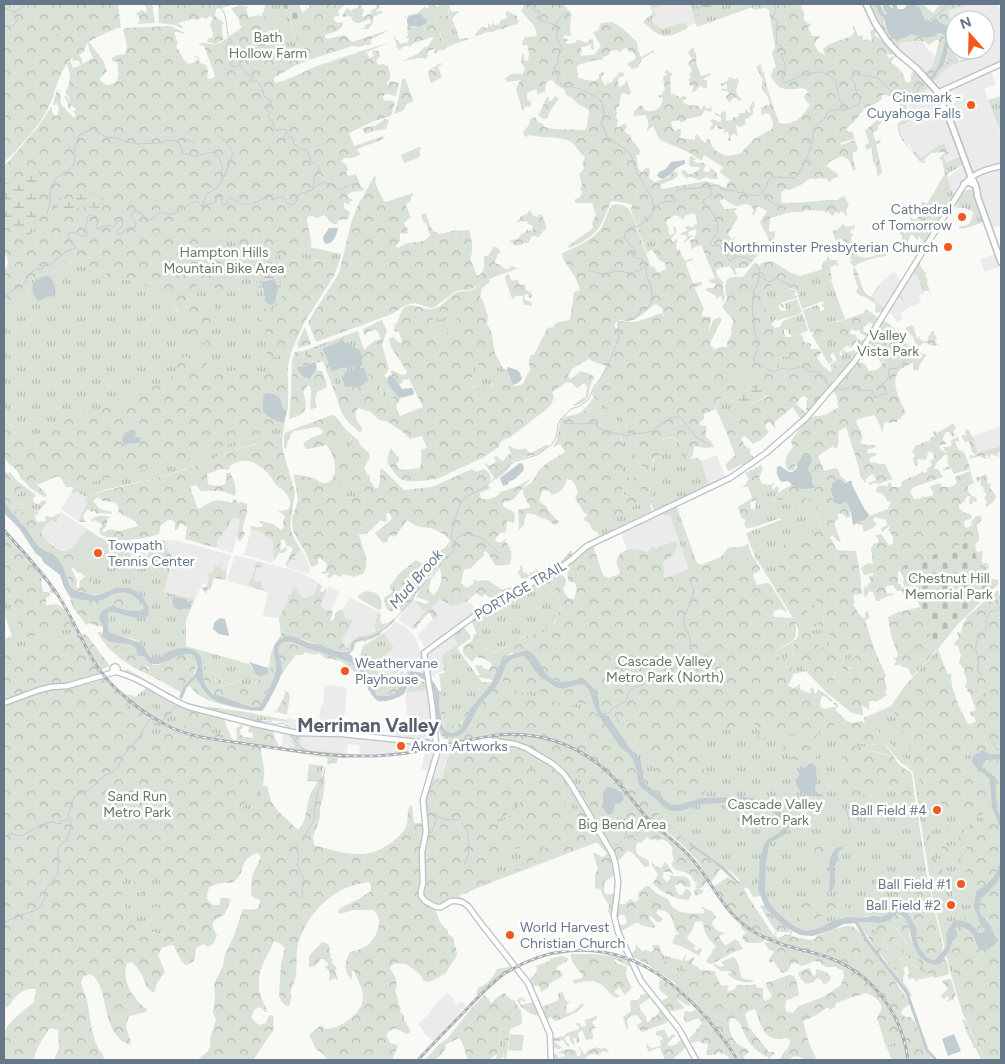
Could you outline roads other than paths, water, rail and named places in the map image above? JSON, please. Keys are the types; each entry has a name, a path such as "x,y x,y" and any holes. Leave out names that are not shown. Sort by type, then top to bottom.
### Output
{"main road":[{"path":"866,4 875,23 887,41 926,78 937,93 951,123 976,187 977,195"},
{"path":"937,93 1001,64"},
{"path":"971,177 980,172 1001,166"},
{"path":"971,177 975,193 1001,262"},
{"name":"PORTAGE TRAIL","path":"426,660 424,653 492,604 557,570 590,544 727,480 779,443 806,418 858,357 964,184 971,177"},
{"path":"964,184 969,182 972,184"},
{"path":"433,646 426,660 437,750 423,800 426,832 422,852 423,881 421,896 425,901 436,907 456,901 468,906 528,983 549,1032 551,1060"},
{"path":"4,703 39,690 67,686 106,675 115,670 133,677 184,705 298,734 345,734 428,743 437,750 487,740 523,746 553,764 564,774 607,842 614,858 618,884 614,918 618,932 641,980 679,1029 696,1060"},
{"path":"428,743 432,742 435,735"}],"waterway":[{"path":"4,298 24,284 27,276 36,269 42,269 43,265 49,266 65,252 75,248 67,234 72,232 87,236 86,226 89,215 95,216 99,220 97,229 105,226 114,226 119,220 122,220 123,225 117,232 119,235 130,227 135,228 135,221 131,215 137,211 141,213 146,221 158,213 176,213 194,202 198,202 202,207 214,203 219,196 222,197 223,206 230,198 246,205 271,196 272,200 283,196 287,203 292,205 300,194 312,190 314,177 319,169 317,165 311,161 307,150 301,149 294,144 292,137 284,139 284,136 287,134 285,129 276,130 274,128 273,122 267,116 271,114 266,110 266,108 271,107 271,101 264,96 259,83 255,80 250,82 250,79 253,78 252,76 246,75 240,65 235,67 230,65 233,61 228,59 226,48 227,43 232,43 232,40 229,39 225,15 216,4"},
{"path":"524,4 528,4 535,11 540,11 538,19 558,26 556,37 562,49 558,57 558,64 554,67 558,81 563,86 579,89 600,100 604,111 601,123 607,137 631,155 637,173 644,185"},
{"path":"929,21 949,4"},
{"path":"774,5 776,10 773,16 777,22 777,44 786,52 781,54 786,67 782,76 783,80 785,83 805,74 808,76 816,72 826,74 836,81 843,109"},
{"path":"14,12 24,6"},
{"path":"4,8 15,13 18,19 13,26 4,28"},
{"path":"556,24 561,16 569,12"},
{"path":"55,34 59,36"},
{"path":"961,61 966,60"},
{"name":"Mud Brook","path":"393,621 432,577 443,560 452,553 456,545 452,540 451,534 460,504 464,498 487,486 497,475 515,461 539,454 552,444 556,437 560,420 571,409 580,406 588,400 595,385 601,378 619,337 618,322 631,320 649,306 652,295 646,274 646,264 641,259 634,257 631,252 634,252 634,249 624,238 627,231 645,222 660,203 667,201 675,202 674,193 677,191 719,185 721,189 736,190 738,193 743,192 753,196 760,195 769,179 773,177 795,178 808,155 815,127 831,110 844,110 859,104 861,97 856,92 855,83 850,79 855,74 878,78 893,93 905,97 917,92 925,82"},
{"path":"47,213 53,183 71,168 74,163 75,146 79,135 92,129 106,137 135,144 160,143 168,140 176,141 182,138 194,142"},
{"path":"219,137 226,142 233,152 224,177"},
{"path":"177,141 183,153 193,157 215,152 221,162 223,178 218,187 207,194 202,206"},
{"path":"312,190 324,182 339,190 348,186"},
{"path":"707,186 711,189 711,196 703,200 704,204 718,223 717,232 710,244 712,246 719,245 730,261 738,256 752,261"},
{"path":"646,189 652,198 654,209"},
{"path":"762,193 772,203 781,207"},
{"path":"755,263 760,270 758,284 754,289 752,307 758,343 753,359 756,363 774,371 782,368 790,369 803,366 810,372 817,372 825,376 825,382 834,387 844,390 852,386 860,391 872,391 875,398 882,394 886,395 886,389 882,384 888,379 889,369 898,368 909,358"},
{"path":"589,270 601,274 618,271 631,273 641,270 645,265"},
{"path":"760,272 763,274 764,279 769,282 776,278 790,285"},
{"path":"900,296 903,300"},
{"path":"579,424 594,423 603,430 627,436 652,431 670,418 680,417 696,437 710,445"},
{"path":"561,419 567,423 577,424"},
{"path":"810,473 821,466"},
{"path":"467,533 483,538 498,552"},
{"path":"455,542 457,538 465,534"},
{"path":"601,714 609,713 612,709 626,701 629,691 635,687 658,680 688,659 693,652 684,624 694,591 691,583 692,577"},
{"path":"982,676 977,670 979,662 976,648 977,642 987,626 985,622 990,612 997,610 1001,606"},
{"path":"4,922 38,909 43,902 45,890 58,874 58,850 60,845 66,841 71,828 71,820 68,816 74,797 89,790 105,775 111,773 119,766 123,756 138,739 149,720 152,719 155,724 159,724 177,705"},
{"path":"252,716 252,719 256,721 270,721 273,724 283,723 291,729"},
{"path":"758,738 759,730"},
{"path":"292,735 299,746 304,749 334,755"},
{"path":"994,741 996,749 1001,750"},
{"path":"329,764 334,759"},
{"path":"305,835 315,818 314,813 318,789 321,786 325,769"},
{"path":"438,778 438,781 435,781 427,795 427,805 430,811 433,816 437,814 444,819 460,820"},
{"path":"845,805 850,824"},
{"path":"428,834 432,832 438,818"},
{"path":"53,822 58,824 61,823 61,820 68,819"},
{"path":"4,836 12,834 23,835 40,825 52,822"},
{"path":"462,823 468,831 469,841 468,856 464,865"},
{"path":"624,839 626,830"},
{"path":"615,845 622,841"},
{"path":"298,844 296,847 299,857 297,865 305,882 302,889 303,897"},
{"path":"856,922 868,942 907,993 927,1050 936,1060"},
{"path":"782,938 785,935 790,936 793,929"}],"railway":[{"path":"4,530 53,588 69,613 95,663 109,682 137,707 177,730 216,740 346,756 407,753 480,738 516,734 555,741 582,753 607,771 650,821 678,844 701,870 728,909 745,926 773,941 827,957 843,964 871,984 892,1011 905,1043 908,1060"},
{"path":"418,1060 483,992 504,974 534,959 568,951 596,951 622,956 645,967 667,981 706,1017 738,1060"}],"place":[{"name":"Cinemark - Cuyahoga Falls","path":"971,105"},
{"name":"Cathedral of Tomorrow","path":"962,217"},
{"name":"Northminster Presbyterian Church","path":"948,247"},
{"name":"Towpath Tennis Center","path":"98,553"},
{"name":"Weathervane Playhouse","path":"345,671"},
{"name":"Akron Artworks","path":"401,746"},
{"name":"Ball Field #4","path":"937,810"},
{"name":"Ball Field #1","path":"961,884"},
{"name":"Ball Field #2","path":"951,905"},
{"name":"World Harvest Christian Church","path":"510,935"}],"district":[{"name":"Merriman Valley","path":"368,725"}],"park label":[{"name":"Bath Hollow Farm","path":"268,46"},
{"name":"Hampton Hills Mountain Bike Area","path":"224,260"},
{"name":"Valley Vista Park","path":"888,344"},
{"name":"Chestnut Hill Memorial Park","path":"949,586"},
{"name":"Cascade Valley Metro Park (North)","path":"665,670"},
{"name":"Sand Run Metro Park","path":"137,804"},
{"name":"Cascade Valley Metro Park","path":"775,812"},
{"name":"Big Bend Area","path":"622,824"}]}
